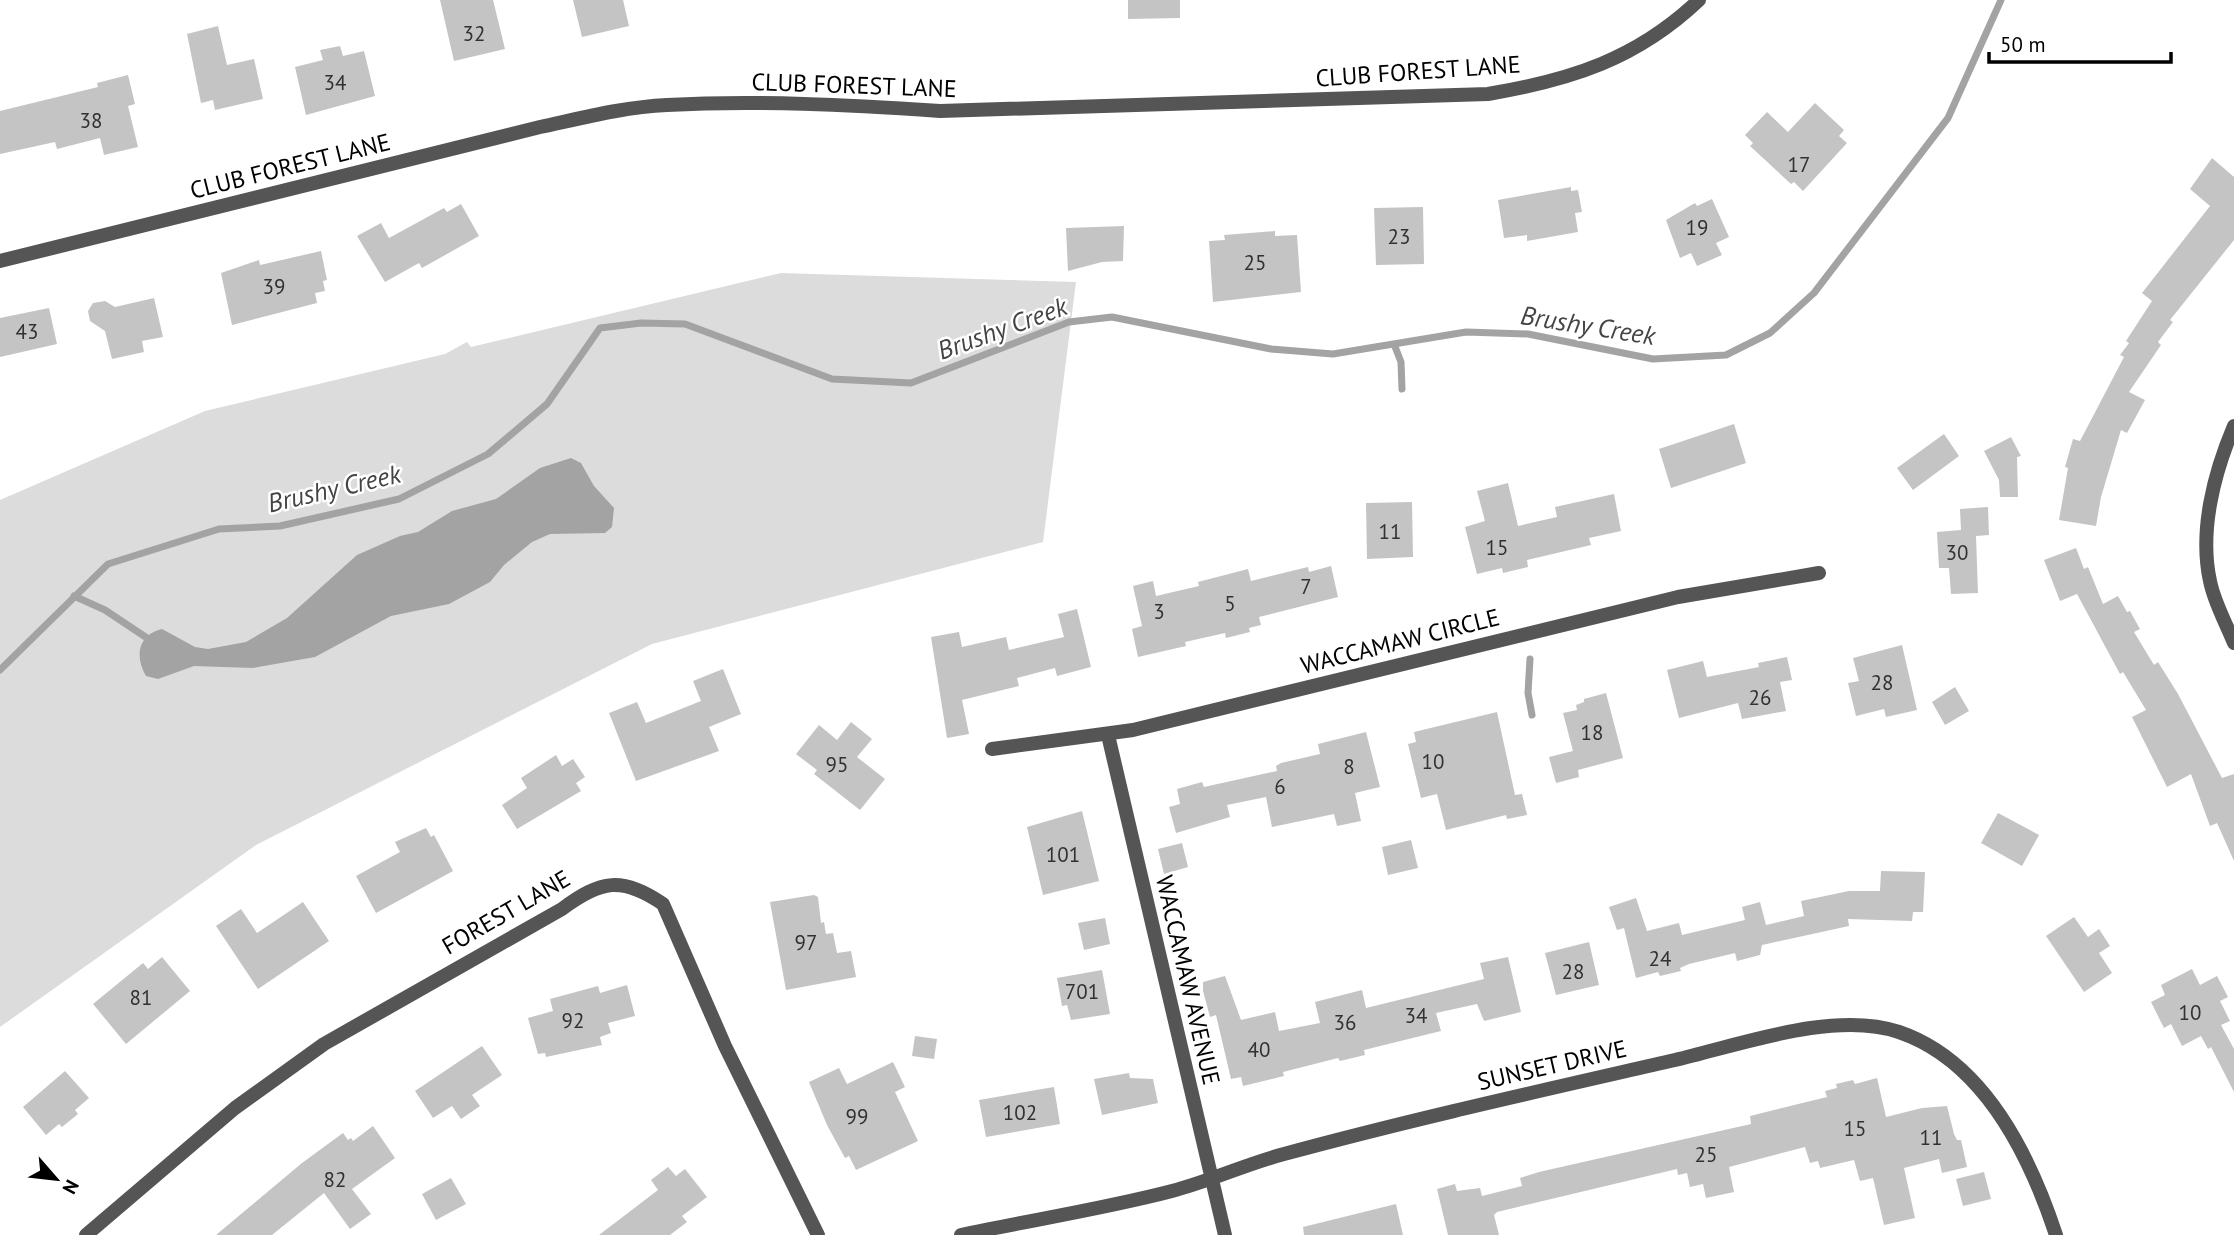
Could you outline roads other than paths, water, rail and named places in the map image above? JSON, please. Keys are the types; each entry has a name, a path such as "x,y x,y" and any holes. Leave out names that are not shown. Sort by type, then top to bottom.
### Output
{"street":[{"name":"CLUB FOREST LANE","path":"0,261 540,127 653,106 721,104 940,111 1276,103 1488,94 1547,84 1600,66 1655,37 1699,0"},
{"path":"2234,426 2206,525 2210,584 2234,643"},
{"name":"WACCAMAW CIRCLE","path":"992,749 1108,735 1678,597 1819,573"},
{"name":"WACCAMAW AVENUE","path":"1108,735 1225,1235"},
{"name":"FOREST LANE","path":"86,1235 235,1108 324,1044 562,909 584,892 600,885 614,883 643,890 663,904 725,1046 817,1235"},
{"name":"SUNSET DRIVE","path":"961,1235 1175,1191 1211,1176 1282,1155 1487,1103 1809,1029 1872,1025 1900,1032 1927,1044 1955,1063 1976,1085 2011,1133 2042,1193 2056,1235"}],"waterway":[{"name":"Brushy Creek","path":"0,670 108,564 219,529 280,526 399,499 488,454 547,404 600,328 641,323 685,324 832,379 911,383 1069,322 1112,317 1271,349 1333,354 1466,332 1528,334 1653,359 1726,355 1770,333 1814,293 1948,118 2001,0"},
{"path":"1394,344 1401,362 1402,389"},
{"path":"74,596 105,610 147,638"},
{"path":"1530,659 1528,693 1532,715"}]}
